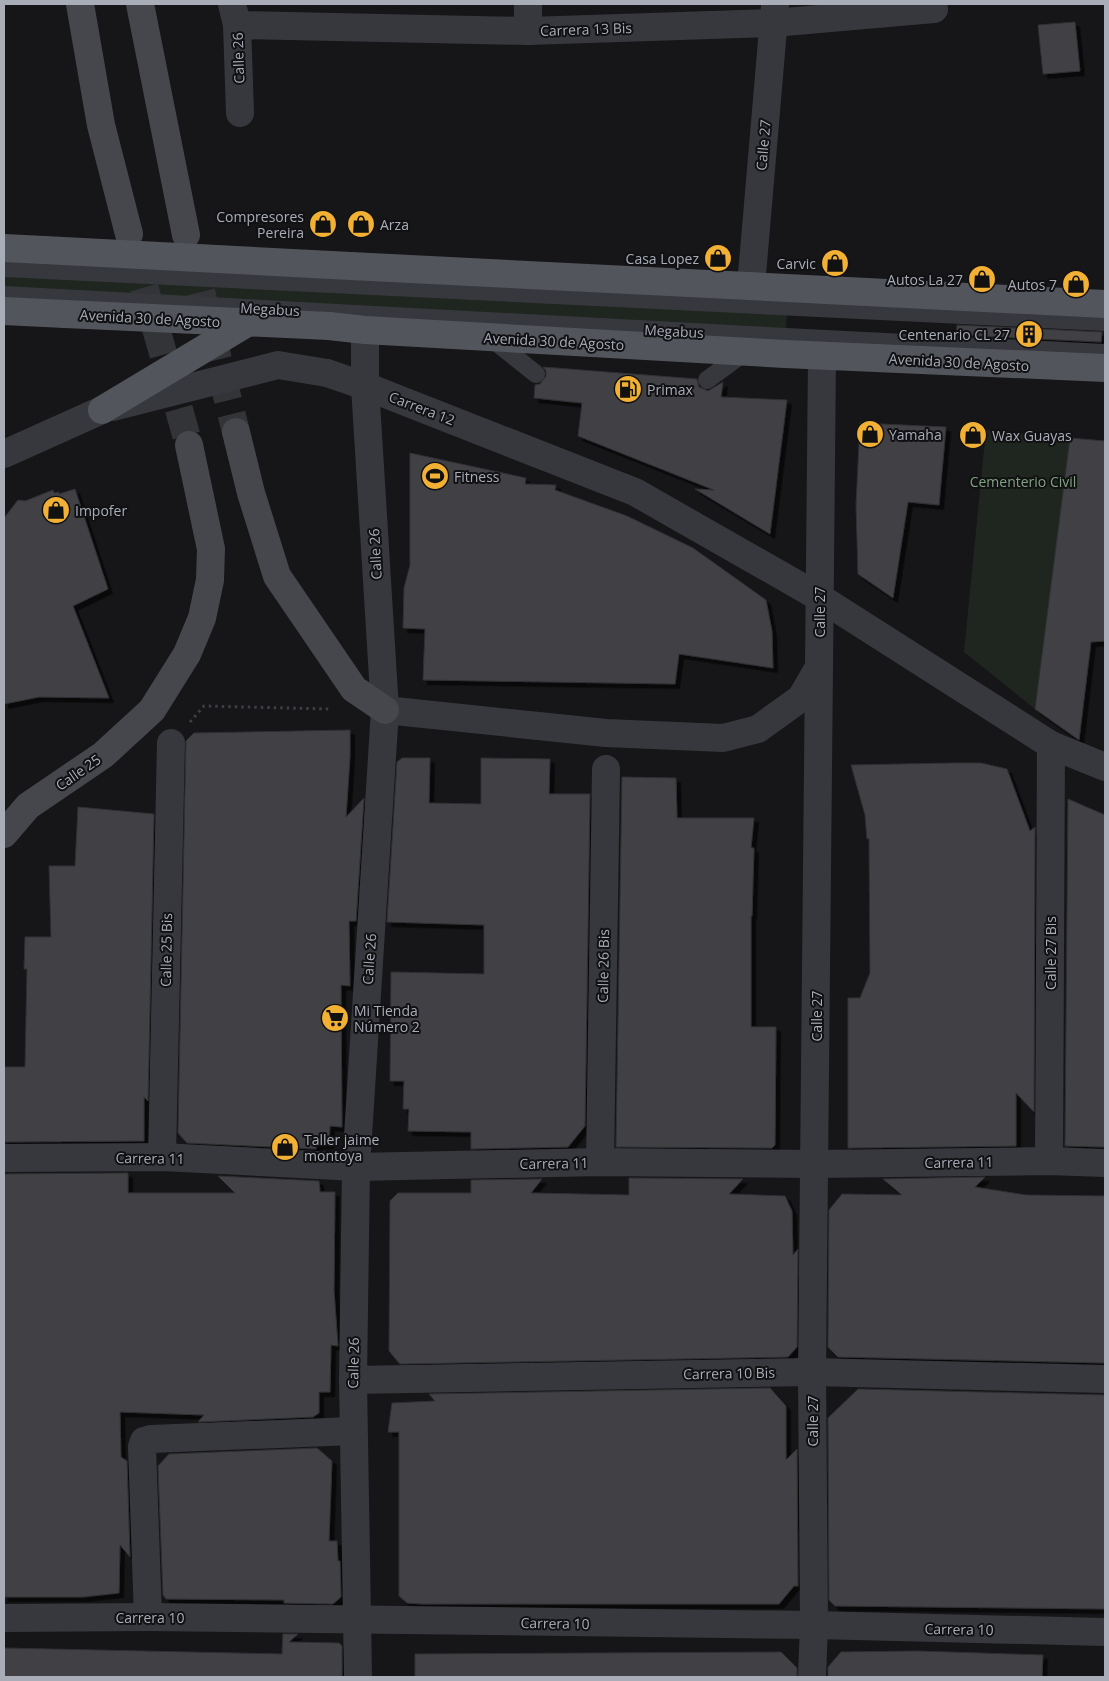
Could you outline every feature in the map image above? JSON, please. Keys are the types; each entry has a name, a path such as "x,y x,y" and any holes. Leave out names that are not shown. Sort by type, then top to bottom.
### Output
{"main road":[{"path":"80,4 101,125 129,234"},
{"path":"140,4 186,235"},
{"path":"4,248 1105,304"},
{"name":"Avenida 30 de Agosto","path":"4,311 329,326 365,330 822,356 1105,368"},
{"path":"102,410 247,323"},
{"path":"236,432 251,493 277,576 354,690 384,710"},
{"name":"Calle 25","path":"4,834 28,806 103,755 152,710 187,654 202,618 210,580 211,549 189,445"}],"street":[{"path":"528,4 528,30"},
{"name":"Carrera 13 Bis","path":"235,14 528,30 774,13 934,9"},
{"name":"Calle 27","path":"751,286 774,13"},
{"name":"Calle 26","path":"235,14 240,113"},
{"name":"Calle 26","path":"358,1677 352,1380 356,1167 384,710 365,386 365,330"},
{"name":"Calle 27","path":"812,1677 814,1625 812,1372 819,667 818,597 822,356"},
{"name":"Carrera 12","path":"4,454 102,410 278,365 327,373 365,386 635,492 818,597 1051,745 1105,766"},
{"path":"384,710 606,733 724,738 758,729 801,698 819,667"},
{"name":"Calle 25 Bis","path":"162,1157 171,743"},
{"name":"Calle 27 Bis","path":"1048,1161 1051,745"},
{"name":"Calle 26 Bis","path":"600,1162 606,769"},
{"name":"Carrera 11","path":"4,1158 162,1157 356,1167 600,1162 815,1164 1105,1162"},
{"name":"Carrera 10 Bis","path":"352,1380 812,1372 1105,1379"},
{"path":"148,1616 142,1447 144,1442 151,1439 353,1431"},
{"name":"Carrera 10","path":"4,1618 148,1616 814,1625 1105,1632"}],"lane":[{"name":"Megabus","path":"4,268 1105,322"},
{"name":"Megabus","path":"4,295 1105,353"},
{"path":"491,337 536,374"},
{"path":"707,380 745,352"}],"path":[{"path":"171,743 204,706 337,709"}],"green space":[{"path":"4,268 787,306 786,337 4,295"},
{"name":"Cementerio Civil","path":"986,430 1070,438 1035,709 964,652"}],"building":[{"path":"1075,22 1080,71 1043,74 1038,25"},
{"path":"957,325 1102,332 1101,342 956,335"},
{"path":"543,367 697,379 699,387 708,391 723,382 721,397 787,400 770,534 695,489 714,490 578,436 582,403 534,398 535,385 540,384 546,376 546,371"},
{"path":"860,423 946,427 939,505 908,502 893,598 858,574 856,505"},
{"path":"1070,438 1105,441 1105,641 1091,642 1079,740 1035,709"},
{"path":"410,453 526,478 525,484 556,485 555,490 627,516 693,548 766,600 772,631 773,668 679,654 675,684 423,680 425,629 403,628 404,588 410,565"},
{"path":"75,489 108,589 73,606 109,698 39,697 4,704 4,518 18,500 25,501 53,490 54,493 59,492 59,494"},
{"path":"350,730 346,817 364,798 356,921 349,921 350,986 341,985 342,1127 330,1126 329,1144 316,1145 316,1149 187,1143 178,1133 186,741 194,733"},
{"path":"402,758 430,758 429,803 481,804 481,758 550,759 549,794 590,794 585,1126 568,1147 471,1149 471,1132 408,1131 409,1109 403,1109 404,1081 390,1081 391,972 484,974 484,925 387,922 397,762"},
{"path":"981,763 1007,769 1030,831 1035,827 1034,1112 1016,1093 1016,1146 848,1148 848,998 860,998 870,973 869,838 867,839 865,815 851,765"},
{"path":"622,777 676,778 677,818 754,818 751,848 754,848 751,916 751,1027 776,1027 775,1145 772,1148 616,1147"},
{"path":"1068,799 1105,815 1105,1147 1065,1146"},
{"path":"78,807 154,814 148,1101 144,1097 144,1141 4,1142 4,1067 25,1067 27,969 24,969 25,937 51,937 49,866 75,866"},
{"path":"128,1173 128,1193 235,1193 218,1176 319,1181 320,1192 335,1192 334,1291 338,1346 331,1345 330,1392 319,1392 319,1413 313,1417 198,1422 204,1415 120,1412 121,1457 127,1461 130,1557 120,1545 119,1593 83,1597 4,1597 4,1174"},
{"path":"985,1177 975,1187 1026,1195 1105,1196 1105,1363 838,1357 828,1347 829,1210 842,1194 902,1195 883,1179"},
{"path":"629,1178 743,1179 729,1194 785,1196 792,1211 793,1255 798,1249 797,1347 788,1357 400,1364 389,1351 390,1201 398,1193 471,1193 471,1180 542,1179 531,1193 629,1195"},
{"path":"770,1388 786,1406 786,1460 797,1449 798,1586 794,1586 779,1604 422,1604 407,1603 399,1596 399,1432 388,1432 392,1403 435,1401 429,1394"},
{"path":"858,1389 1105,1395 1105,1609 835,1606 829,1600 828,1418"},
{"path":"317,1448 332,1461 329,1541 337,1541 338,1561 340,1561 341,1597 333,1604 284,1603 284,1600 166,1599 163,1595 158,1466 169,1454"},
{"path":"283,1634 298,1634 289,1642 339,1643 342,1646 342,1677 4,1677 4,1648 282,1654"},
{"path":"917,1651 1043,1655 1042,1677 828,1677 828,1667 841,1652"},
{"path":"781,1652 797,1668 797,1677 415,1677 415,1654"}],"tunnel":[{"path":"133,247 189,445"},
{"path":"191,251 236,432"}],"place":[{"name":"Compresores Pereira","path":"323,224"},
{"name":"Arza","path":"361,224"},
{"name":"Casa Lopez","path":"718,258"},
{"name":"Carvic","path":"835,263"},
{"name":"Autos La 27","path":"982,279"},
{"name":"Autos 7","path":"1076,284"},
{"name":"Centenario CL 27","path":"1029,334"},
{"name":"Primax","path":"628,389"},
{"name":"Yamaha","path":"870,434"},
{"name":"Wax Guayas","path":"973,435"},
{"name":"Fitness","path":"435,476"},
{"name":"Impofer","path":"56,510"},
{"name":"Mi Tienda Número 2","path":"335,1018"},
{"name":"Taller jaime montoya","path":"285,1147"}]}
